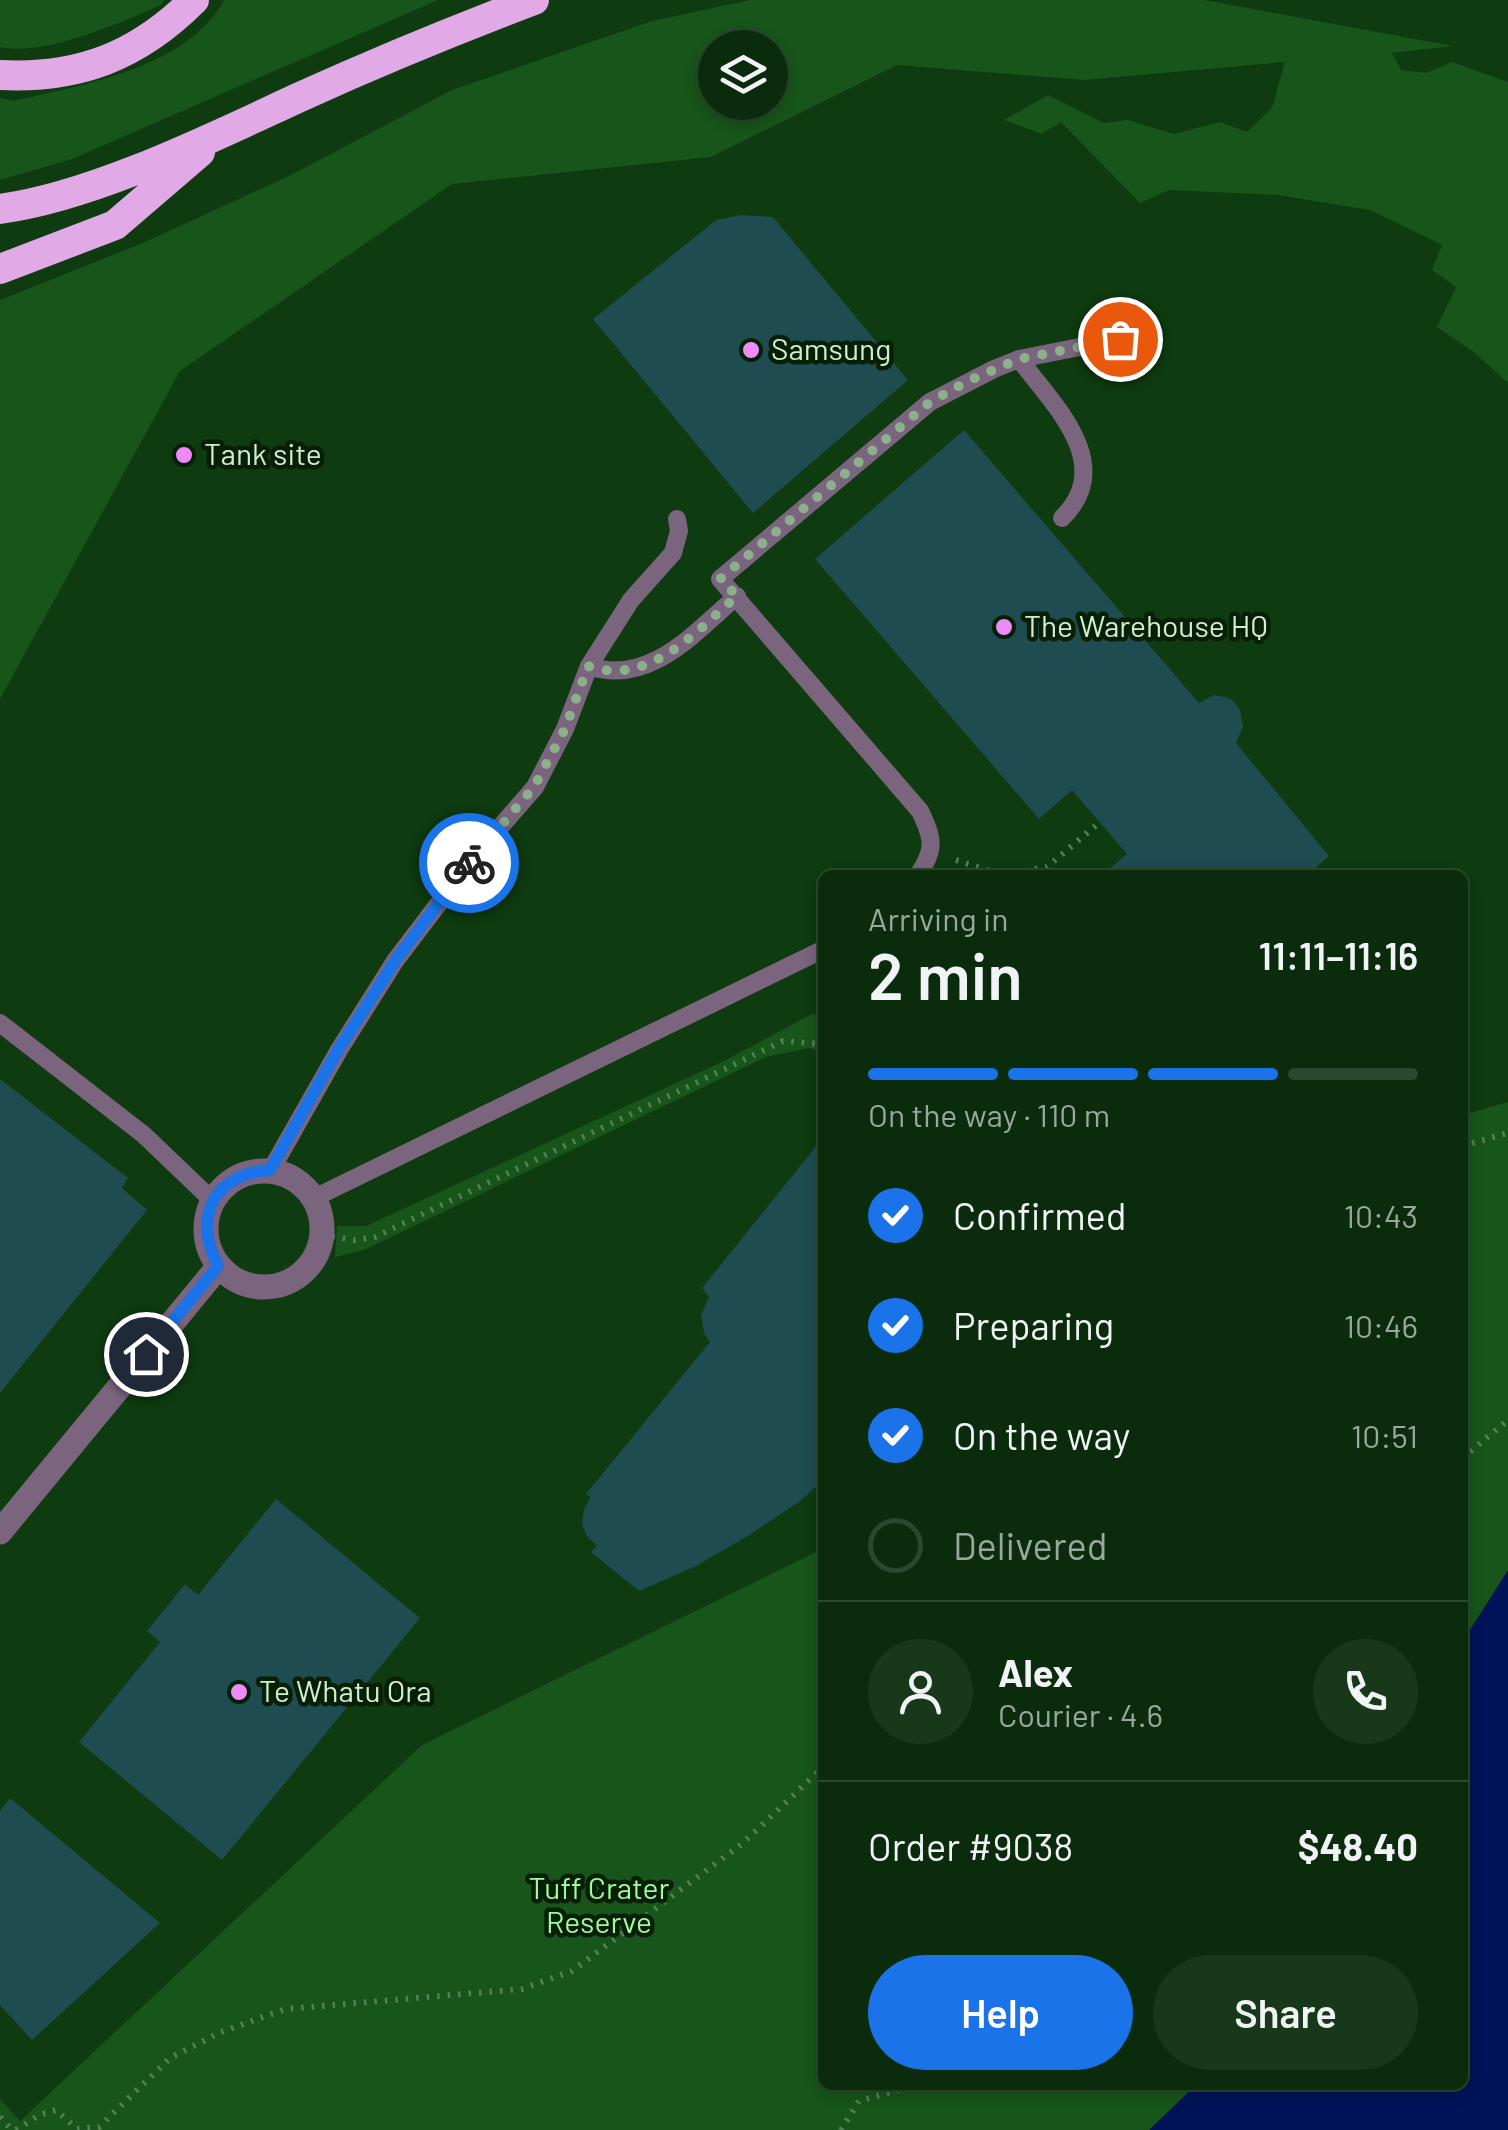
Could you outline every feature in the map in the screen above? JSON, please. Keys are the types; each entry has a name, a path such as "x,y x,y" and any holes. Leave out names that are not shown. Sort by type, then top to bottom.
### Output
{"highway":[{"path":"0,75 70,73 109,59 168,26 194,0"},
{"path":"0,210 103,182 222,134 444,34 534,0"},
{"path":"0,269 115,226 222,134"}],"street":[{"path":"270,1170 303,1184 322,1216 322,1236 317,1254 306,1270 291,1281 272,1287 252,1286 234,1279 218,1266 209,1248 206,1229 209,1210 218,1192 233,1179 270,1170"},
{"path":"0,1532 218,1266"}],"lane":[{"path":"921,870 931,852 930,832 920,810 720,579 930,402 1019,359 1120,339"},
{"path":"1019,359 1076,436 1086,469 1075,504 1062,518"},
{"path":"270,1170 338,1050 395,961 474,857 534,787 565,729 588,666 631,600 672,553 679,531 677,519"},
{"path":"588,666 608,673 662,660 737,596"},
{"path":"314,1198 818,952"},
{"path":"0,1024 144,1135 214,1202"}],"path":[{"path":"1031,870 1048,867 1100,822"},
{"path":"931,852 987,870"},
{"path":"322,1236 355,1240 375,1237 750,1056 783,1042 818,1044"},
{"path":"1468,1144 1508,1133"},
{"path":"1468,1453 1508,1420"},
{"path":"0,2117 14,2130 56,2110 77,2129 99,2127 170,2058 221,2032 286,2010 522,1989 572,1971 743,1843 818,1772"},
{"path":"841,2130 859,2101 898,2090"}],"green space":[{"path":"0,0 164,0 161,5 82,36 18,49 0,47"},
{"path":"224,0 438,0 72,159 0,180 0,98 13,101 70,88 159,58 207,23"},
{"path":"750,0 1204,0 1453,46 1392,53 1401,70 1426,73 1452,62 1508,82 1508,383 1475,353 1437,327 1456,287 1432,270 1442,245 1370,210 1278,195 1169,190 1140,203 1061,122 1042,134 1004,120 1048,95 1104,123 1128,120 1174,134 1220,122 1247,132 1272,108 1285,62 1084,80 897,65 788,119 788,30 698,30 698,120 786,120 711,157 452,184 180,371 0,699 0,300 145,242 291,175 452,90 652,21"},
{"path":"812,1014 818,1016 818,1050 809,1048 766,1057 364,1250 335,1257 337,1226 366,1226 726,1060"},
{"path":"1508,1102 1508,1829 1468,1896 1468,1113"},
{"name":"Tuff Crater Reserve","path":"818,1551 818,2090 1275,2090 1266,2130 0,2130 0,2099 20,2121 422,1745"}],"shaded area":[{"path":"1508,1570 1508,2130 1149,2130 1191,2090 1468,2090 1468,1633"}],"building":[{"name":"Samsung","path":"741,215 773,217 908,380 753,513 593,319 716,220"},
{"name":"The Warehouse HQ","path":"964,430 1199,703 1214,695 1235,703 1243,727 1236,743 1329,856 1317,870 1108,870 1127,854 1072,790 1039,819 815,559"},
{"path":"0,1079 128,1178 122,1188 147,1210 0,1393"},
{"path":"818,1144 818,1485 746,1537 694,1567 639,1591 591,1552 597,1546 582,1524 591,1497 586,1494 710,1342 701,1315 709,1297 702,1288"},
{"name":"Te Whatu Ora","path":"276,1499 420,1618 222,1860 79,1742 160,1642 147,1631 185,1584 198,1595"},
{"path":"10,1798 160,1923 32,2040 0,2005 0,1811"}],"way so far":[{"path":"469,863 534,787 565,729 588,666 608,673 662,660 737,596 720,579 930,402 1019,359 1120,339"}],"place":[{"name":"Samsung","path":"751,350"},
{"name":"Tank site","path":"184,455"},
{"name":"The Warehouse HQ","path":"1004,627"},
{"name":"Te Whatu Ora","path":"239,1692"}],"route":[{"path":"146,1354 218,1266 209,1248 206,1229 209,1210 218,1192 233,1179 270,1170 338,1050 395,961 469,863"}]}
